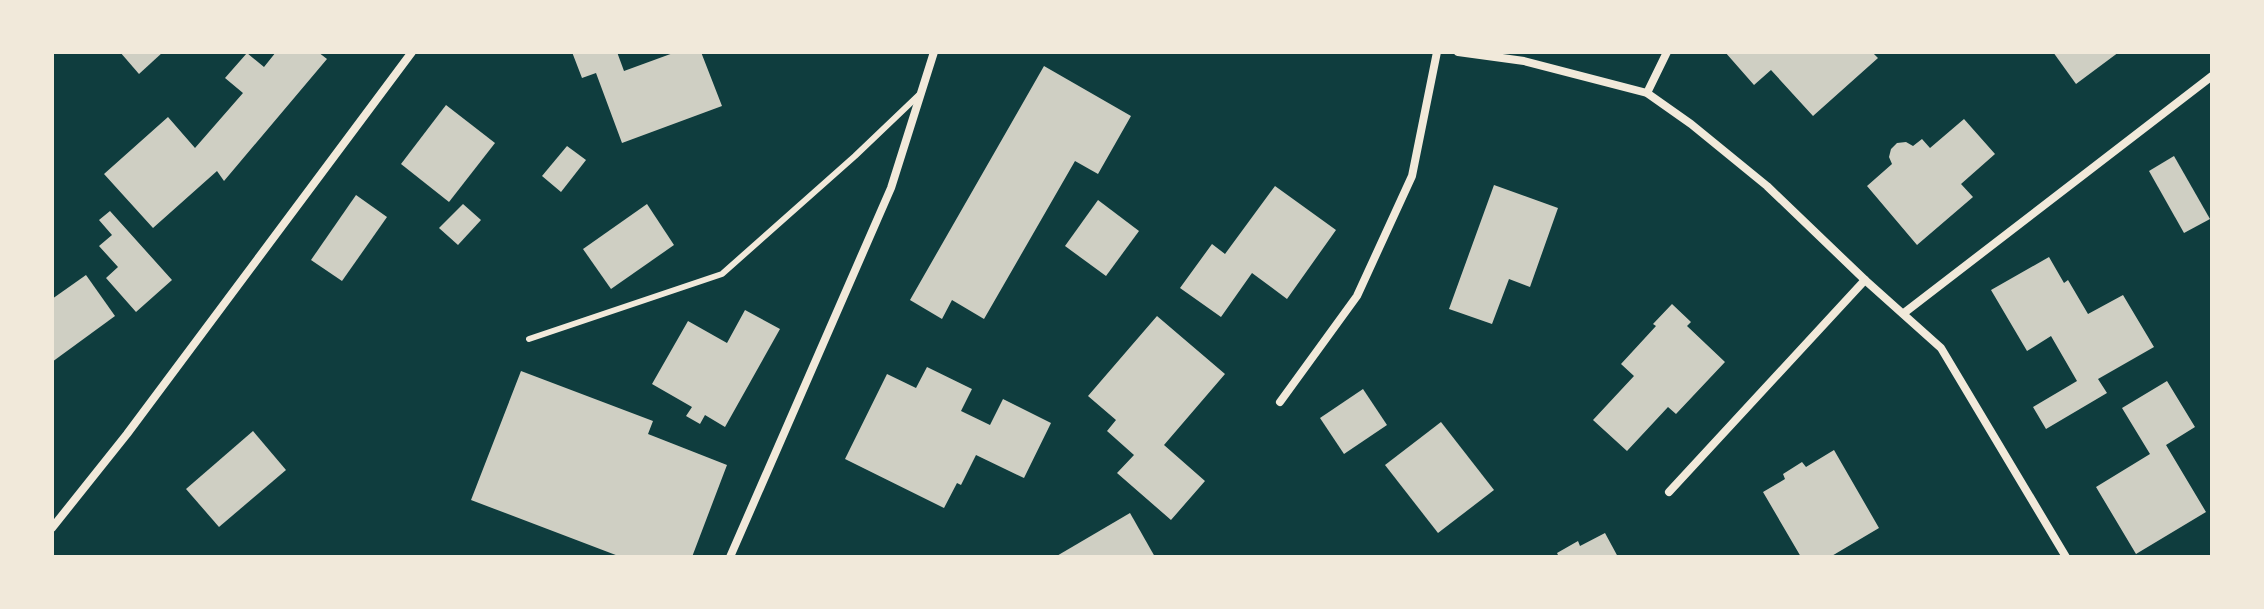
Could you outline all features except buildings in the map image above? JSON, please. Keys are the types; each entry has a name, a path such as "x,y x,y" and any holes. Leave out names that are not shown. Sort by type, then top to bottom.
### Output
{"street":[{"path":"52,528 127,434 412,52"},
{"path":"730,557 891,188 934,52"},
{"path":"1280,402 1357,296 1412,176 1437,52"},
{"path":"1458,52 1524,61 1647,93 1691,124 1767,186 1941,348 2066,557"},
{"path":"1647,93 1667,52"},
{"path":"1904,313 2212,76"},
{"path":"1669,492 1865,280"}],"lane":[{"path":"529,339 722,274 855,156 922,91"}]}
